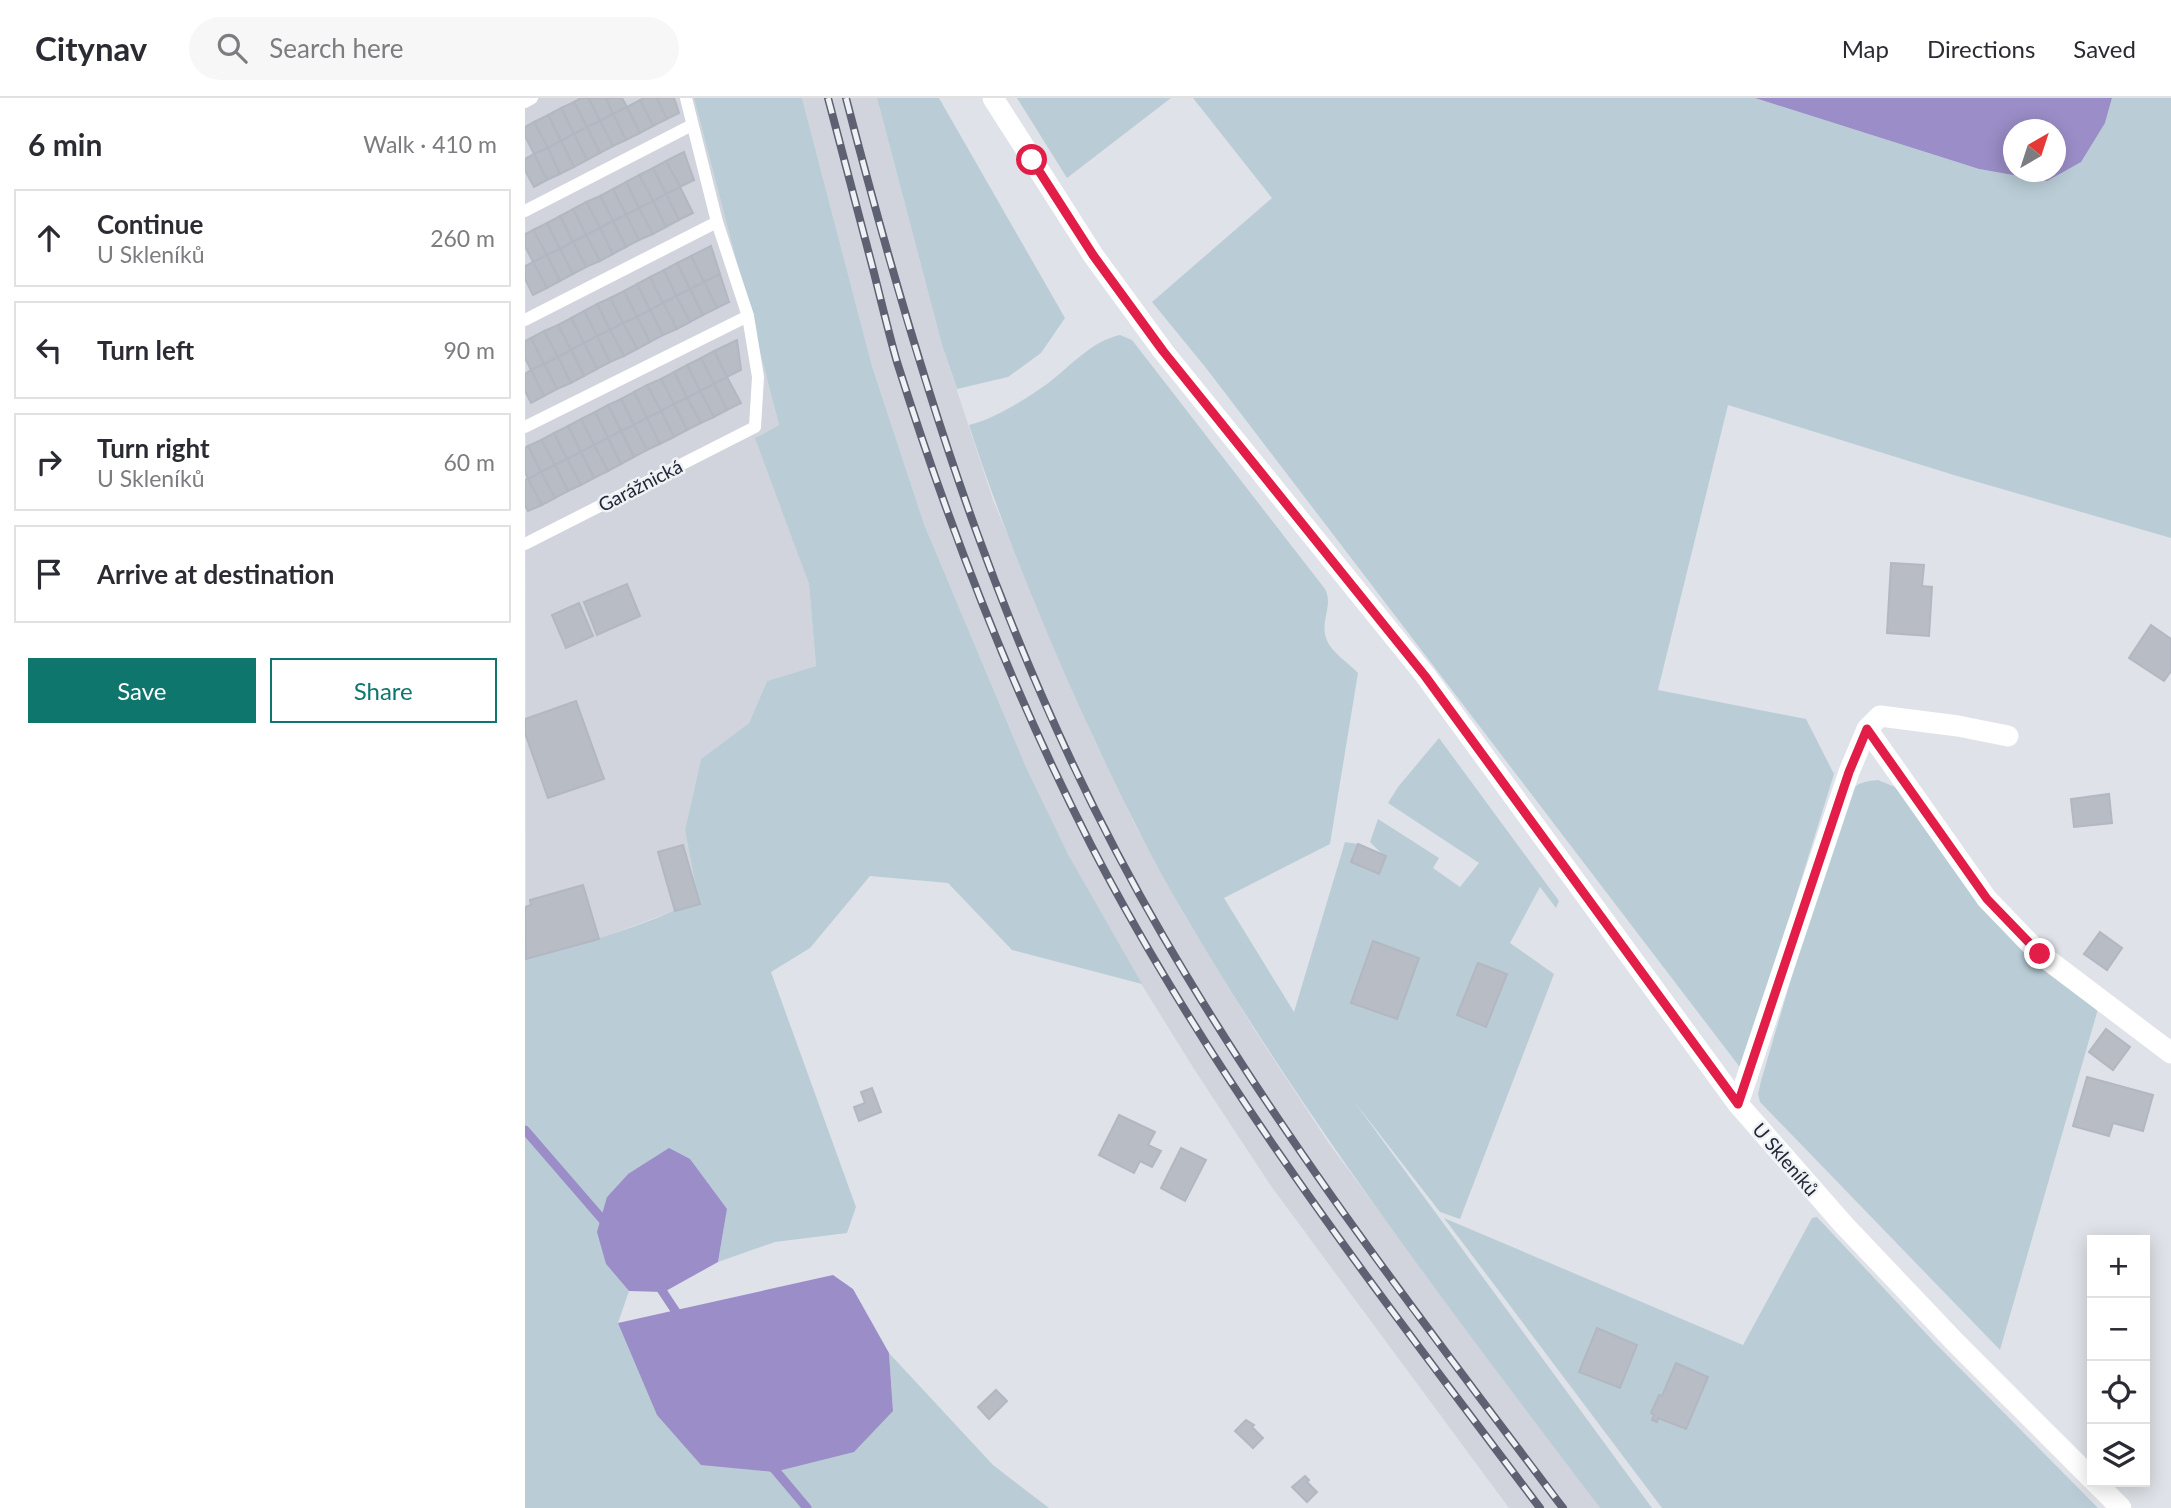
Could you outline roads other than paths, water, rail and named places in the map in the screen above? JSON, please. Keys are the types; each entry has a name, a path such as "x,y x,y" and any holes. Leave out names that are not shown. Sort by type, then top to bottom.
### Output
{"street":[{"name":"U Skleníků","path":"993,98 1093,255 1163,351 1425,676 1738,1104 1844,1225 1928,1314 2087,1473"},
{"path":"1738,1104 1849,772 1867,729 1881,716 1958,726 2008,736"},
{"path":"1867,729 1987,899 2040,954 2171,1053"},
{"name":"U Skleníků","path":"2101,1487 2121,1508"}],"lane":[{"path":"525,102 532,98"},
{"path":"525,427 748,316 717,222 686,98"},
{"path":"525,211 692,125"},
{"path":"525,320 717,222"},
{"name":"Garážnická","path":"525,544 755,427 758,377 748,316"}],"waterway":[{"path":"525,1130 609,1227"},
{"path":"657,1283 682,1321"},
{"path":"770,1464 807,1508"}],"railway":[{"path":"828,98 897,362 938,485 1009,668 1091,845 1139,933 1245,1103 1360,1267 1540,1508"},
{"path":"846,98 906,316 975,528 1059,735 1108,836 1208,1011 1304,1157 1406,1299 1563,1508"}]}
